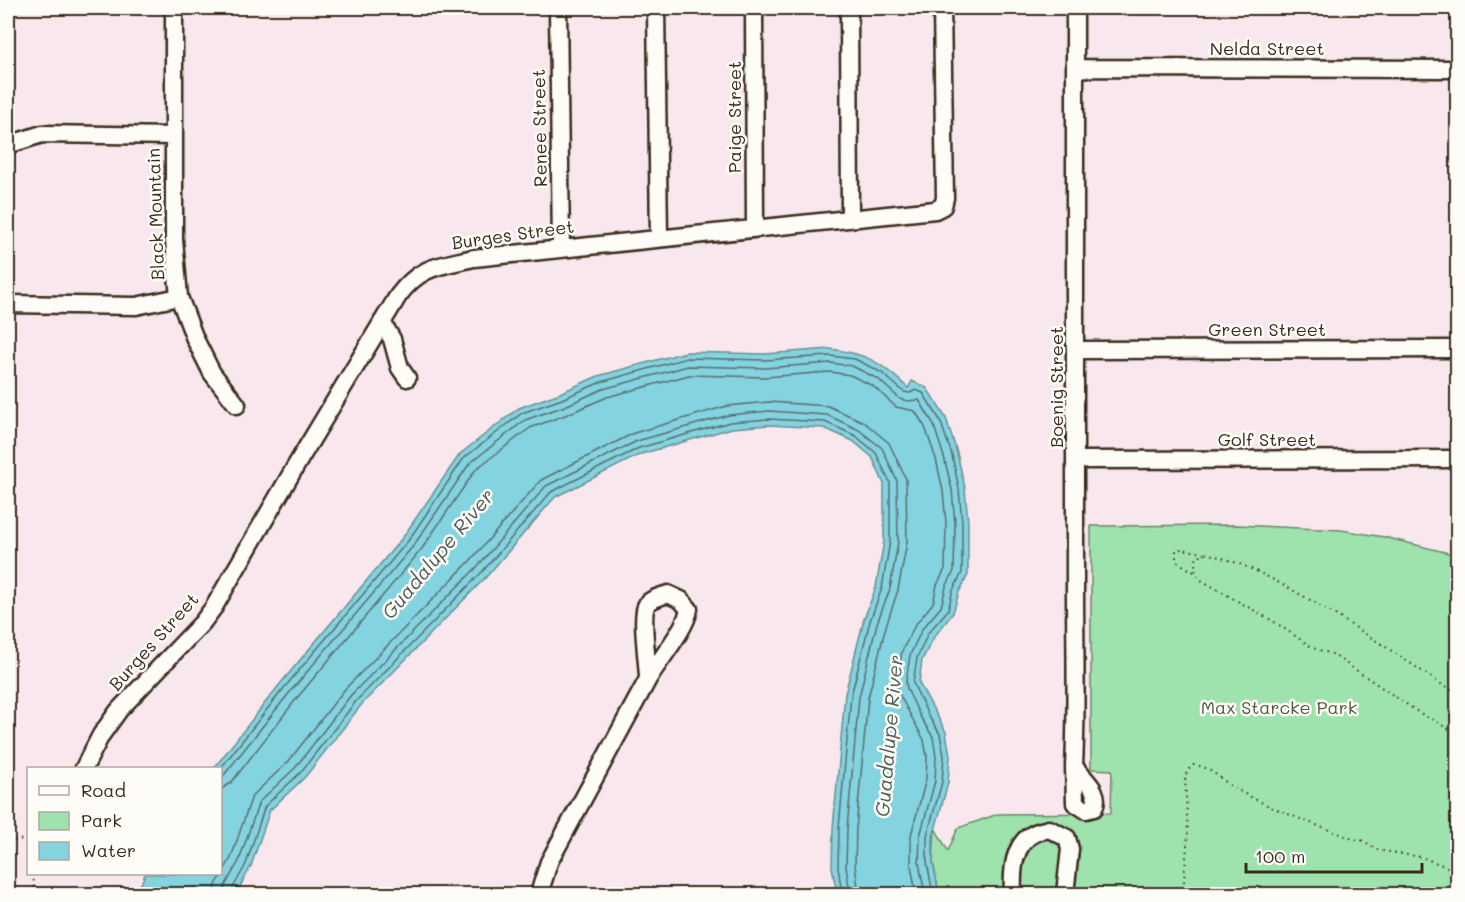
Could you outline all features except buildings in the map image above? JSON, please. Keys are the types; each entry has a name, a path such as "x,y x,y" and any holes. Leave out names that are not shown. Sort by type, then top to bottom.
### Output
{"street":[{"name":"Black Mountain","path":"174,8 174,240 179,297 195,339 212,373 237,405"},
{"name":"Renee Street","path":"558,8 561,248"},
{"path":"656,8 659,238"},
{"name":"Paige Street","path":"754,8 755,227"},
{"path":"849,8 850,218"},
{"name":"Burges Street","path":"85,767 101,735 119,710 202,623 214,606 259,526 382,322 407,284 426,270 474,258 935,210 943,206 945,198 942,8"},
{"name":"Boenig Street","path":"1074,766 1077,703 1075,8"},
{"name":"Nelda Street","path":"1076,68 1458,69"},
{"path":"8,145 42,134 174,136"},
{"path":"8,304 136,306 179,297"},
{"path":"382,322 392,339 400,368 407,378"},
{"name":"Green Street","path":"1077,350 1458,350"},
{"name":"Golf Street","path":"1076,460 1458,459"},
{"path":"540,894 549,862 648,680 687,621 689,609 681,600 668,594 647,604 644,618 648,680"},
{"path":"1013,894 1012,867 1021,846 1033,833 1049,829 1067,838 1070,849 1065,894"}],"path":[{"path":"1458,692 1441,684 1340,618 1268,576 1225,558 1176,550 1176,561 1208,585 1276,623 1313,648 1332,654 1418,712 1458,734"},
{"path":"1195,573 1194,566 1197,557 1204,553"},
{"path":"1183,894 1188,834 1185,778 1187,771 1193,765 1201,765 1262,803 1353,839 1364,841 1377,850 1421,857 1458,871"},
{"path":"8,841 27,838"},
{"path":"33,875 35,894"}],"green space":[{"name":"Max Starcke Park","path":"1237,525 1341,530 1384,537 1457,555 1457,894 939,894 933,862 935,828 948,851 958,828 998,814 1111,813 1112,770 1091,769 1091,526"}],"water":[{"name":"Guadalupe River","path":"830,349 864,357 881,366 908,388 912,381 927,388 946,418 965,488 968,522 968,575 959,592 953,613 934,637 922,660 919,683 946,732 950,756 948,783 933,837 933,862 939,894 837,894 832,867 833,828 845,694 864,619 876,587 884,541 884,484 872,457 853,441 824,428 769,425 732,428 641,454 555,497 487,576 362,704 305,777 270,810 251,866 236,894 137,894 145,875 222,875 222,767 215,767 280,684 403,537 460,454 519,408 598,376 686,352 765,354"}]}
